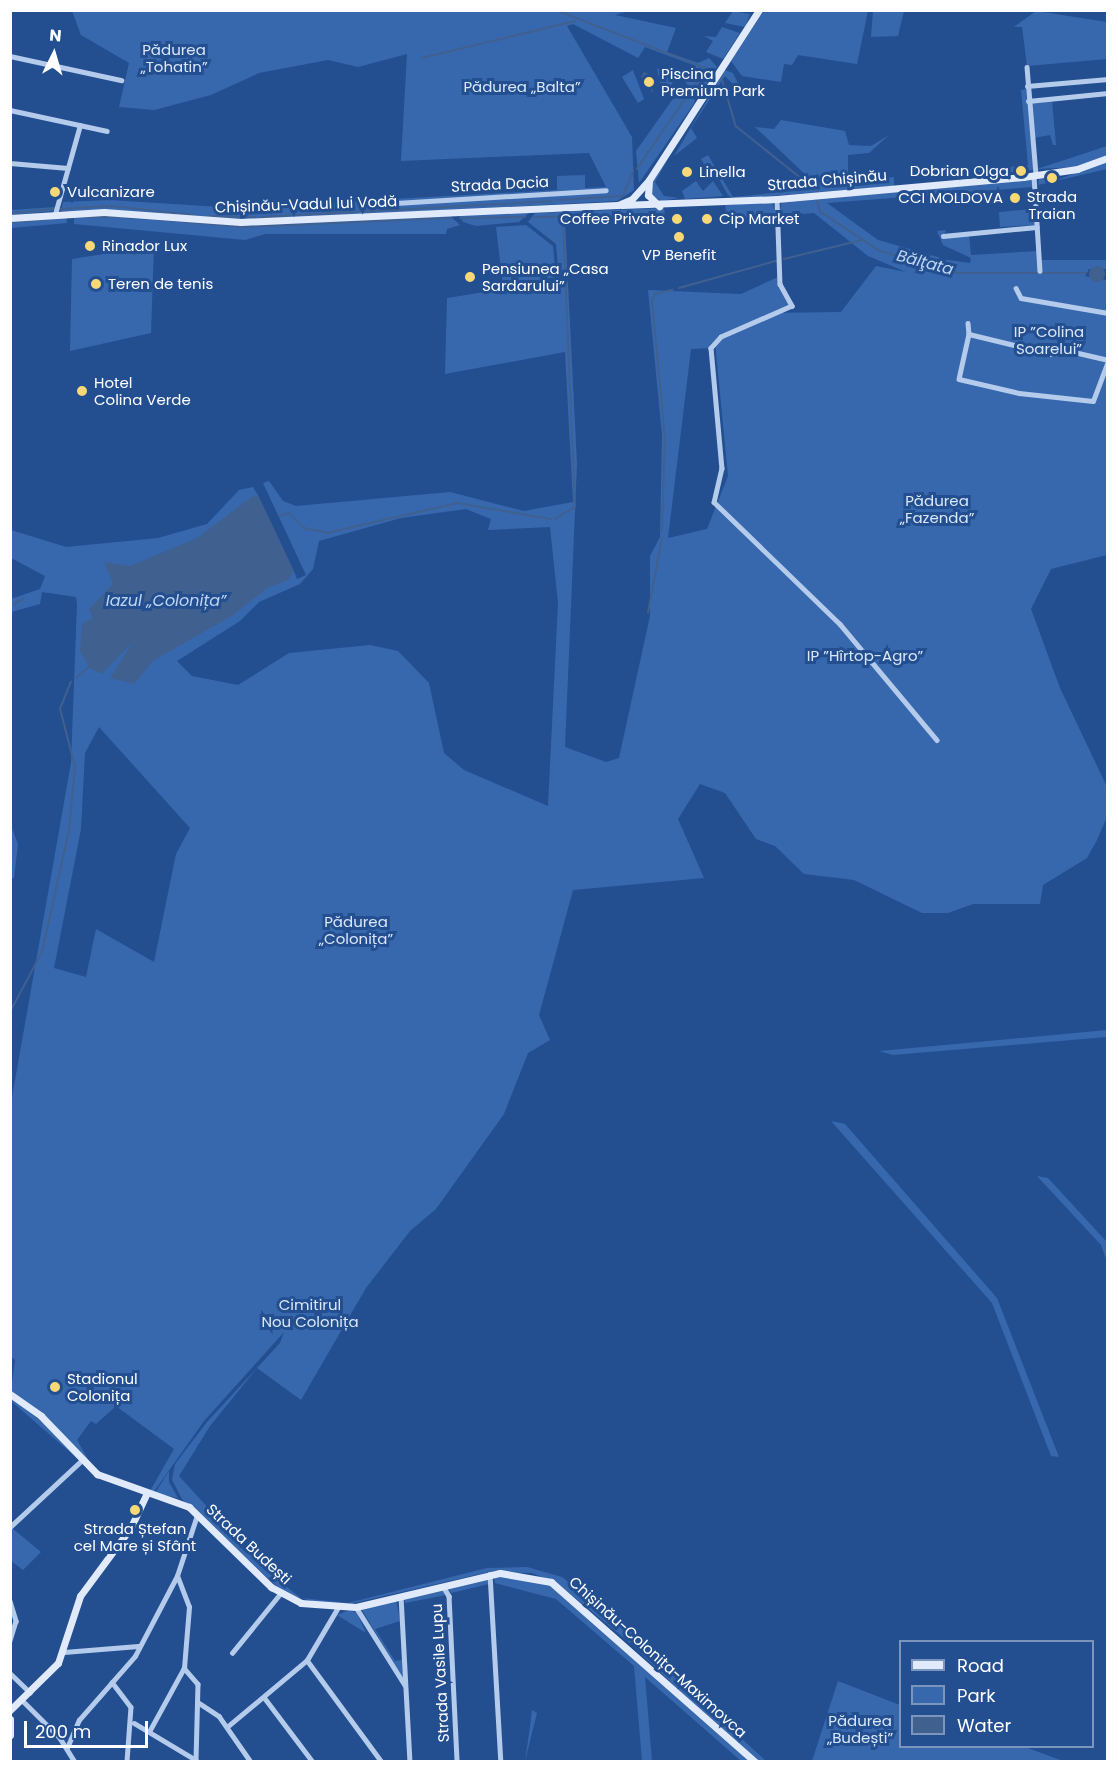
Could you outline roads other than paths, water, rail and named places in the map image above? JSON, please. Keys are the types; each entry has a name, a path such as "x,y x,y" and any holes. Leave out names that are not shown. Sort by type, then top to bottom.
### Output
{"street":[{"path":"618,205 632,199 649,180 759,10"},
{"path":"10,56 121,80"},
{"path":"1026,67 1040,271"},
{"path":"1027,86 1107,79"},
{"path":"1028,101 1107,93"},
{"path":"10,110 107,131"},
{"path":"55,214 80,126"},
{"name":"Strada Chișinău","path":"618,205 658,206 777,199 1035,176 1107,158"},
{"path":"10,163 68,168"},
{"path":"649,180 648,195 658,206"},
{"name":"Strada Dacia","path":"396,203 606,190"},
{"path":"777,199 780,284 792,306 721,337 711,348 722,468 714,502 840,624 937,740"},
{"name":"Chișinău-Vadul lui Vodă","path":"10,218 125,212 241,222 618,205"},
{"path":"943,236 1037,227"},
{"path":"1016,288 1021,298 1107,314"},
{"path":"968,323 969,334 959,379 1019,393 1093,401 1107,360 1074,352 1051,354 969,334"},
{"name":"Strada Budești","path":"10,1394 40,1416 82,1460 104,1479 146,1494 177,1500 197,1513 280,1594 337,1609 356,1607 490,1574 540,1577"},
{"path":"10,1527 82,1460"},
{"path":"10,1710 32,1693 64,1652 80,1596 131,1527 146,1494"},
{"path":"67,1748 74,1743 79,1720 112,1682 138,1646 177,1576 197,1513"},
{"path":"490,1574 501,1761"},
{"path":"150,1730 184,1668 189,1607 177,1576"},
{"name":"Chișinău-Colonița-Maximovca","path":"540,1577 572,1596 755,1761"},
{"name":"Strada Vasile Lupu","path":"443,1585 449,1596 457,1761"},
{"path":"232,1653 280,1594"},
{"path":"401,1596 410,1761"},
{"path":"10,1601 16,1621 10,1641"},
{"path":"356,1607 405,1685"},
{"path":"227,1727 307,1660 337,1609"},
{"path":"64,1652 138,1646"},
{"path":"307,1660 381,1761"},
{"path":"184,1668 198,1681 196,1761"},
{"path":"12,1676 32,1693"},
{"path":"112,1682 130,1703 134,1723 132,1760 162,1761"},
{"path":"264,1697 313,1761"},
{"path":"23,1701 67,1748 75,1761"},
{"path":"199,1703 227,1727 251,1761"},
{"path":"10,1719 10,1735"},
{"path":"134,1723 150,1730 196,1761"}],"water":[{"name":"Piscina Premium Park","path":"644,72 653,76 653,93 641,77"},
{"path":"1094,266 1100,266 1105,274 1103,280 1094,282 1089,277 1089,271"},
{"name":"Iazul „Colonița”","path":"253,496 259,497 294,571 288,580 269,587 233,615 153,661 134,684 110,678 132,643 102,674 91,669 80,651 82,624 93,618 89,609 113,584 104,562 130,566 197,538"}],"waterway":[{"path":"556,10 713,71"},
{"path":"422,58 575,21"},
{"path":"694,86 707,70"},
{"path":"722,78 736,126 817,191"},
{"path":"637,169 690,91"},
{"path":"559,200 623,196 633,171"},
{"name":"Bălţata","path":"817,200 821,212 880,251 957,273 1086,273"},
{"path":"261,217 552,201"},
{"path":"60,209 112,206 194,215"},
{"path":"10,213 53,209"},
{"path":"210,216 255,217"},
{"path":"555,519 575,507 563,216"},
{"path":"533,217 607,216"},
{"path":"75,217 133,217"},
{"path":"460,218 525,217"},
{"path":"144,218 245,227 450,218"},
{"path":"10,222 51,219"},
{"name":"Bălţata","path":"784,259 862,240"},
{"name":"Bălţata","path":"679,288 776,261"},
{"name":"Bălţata","path":"662,532 665,439 652,301 655,294 673,290"},
{"path":"280,516 289,513 304,528 327,533 457,503 551,519"},
{"name":"Bălţata","path":"648,613 662,538"},
{"path":"10,606 23,599"},
{"path":"76,678 89,667"},
{"path":"10,1012 42,952 69,830 75,767 60,709 71,682"}],"place":[{"name":"Piscina Premium Park","path":"649,82"},
{"name":"Dobrian Olga","path":"1021,171"},
{"name":"Linella","path":"687,172"},
{"name":"Strada Traian","path":"1052,178"},
{"name":"Vulcanizare","path":"55,192"},
{"name":"CCI MOLDOVA","path":"1015,198"},
{"name":"Coffee Private","path":"677,219"},
{"name":"Cip Market","path":"707,219"},
{"name":"VP Benefit","path":"679,237"},
{"name":"Rinador Lux","path":"90,246"},
{"name":"Pensiunea „Casa Sardarului”","path":"470,277"},
{"name":"Teren de tenis","path":"96,284"},
{"name":"Hotel Colina Verde","path":"82,391"},
{"name":"Stadionul Colonița","path":"55,1387"},
{"name":"Strada Ștefan cel Mare și Sfânt","path":"135,1510"}],"park label":[{"name":"Pădurea „Tohatin”","path":"174,58"},
{"name":"Pădurea „Balta”","path":"522,87"},
{"name":"IP ”Colina Soarelui”","path":"1049,340"},
{"name":"Pădurea „Fazenda”","path":"937,508"},
{"name":"IP ”Hîrtop-Agro”","path":"865,656"},
{"name":"Pădurea „Colonița”","path":"356,930"},
{"name":"Cimitirul Nou Colonița","path":"310,1312"},
{"name":"Pădurea „Budești”","path":"860,1728"}]}
